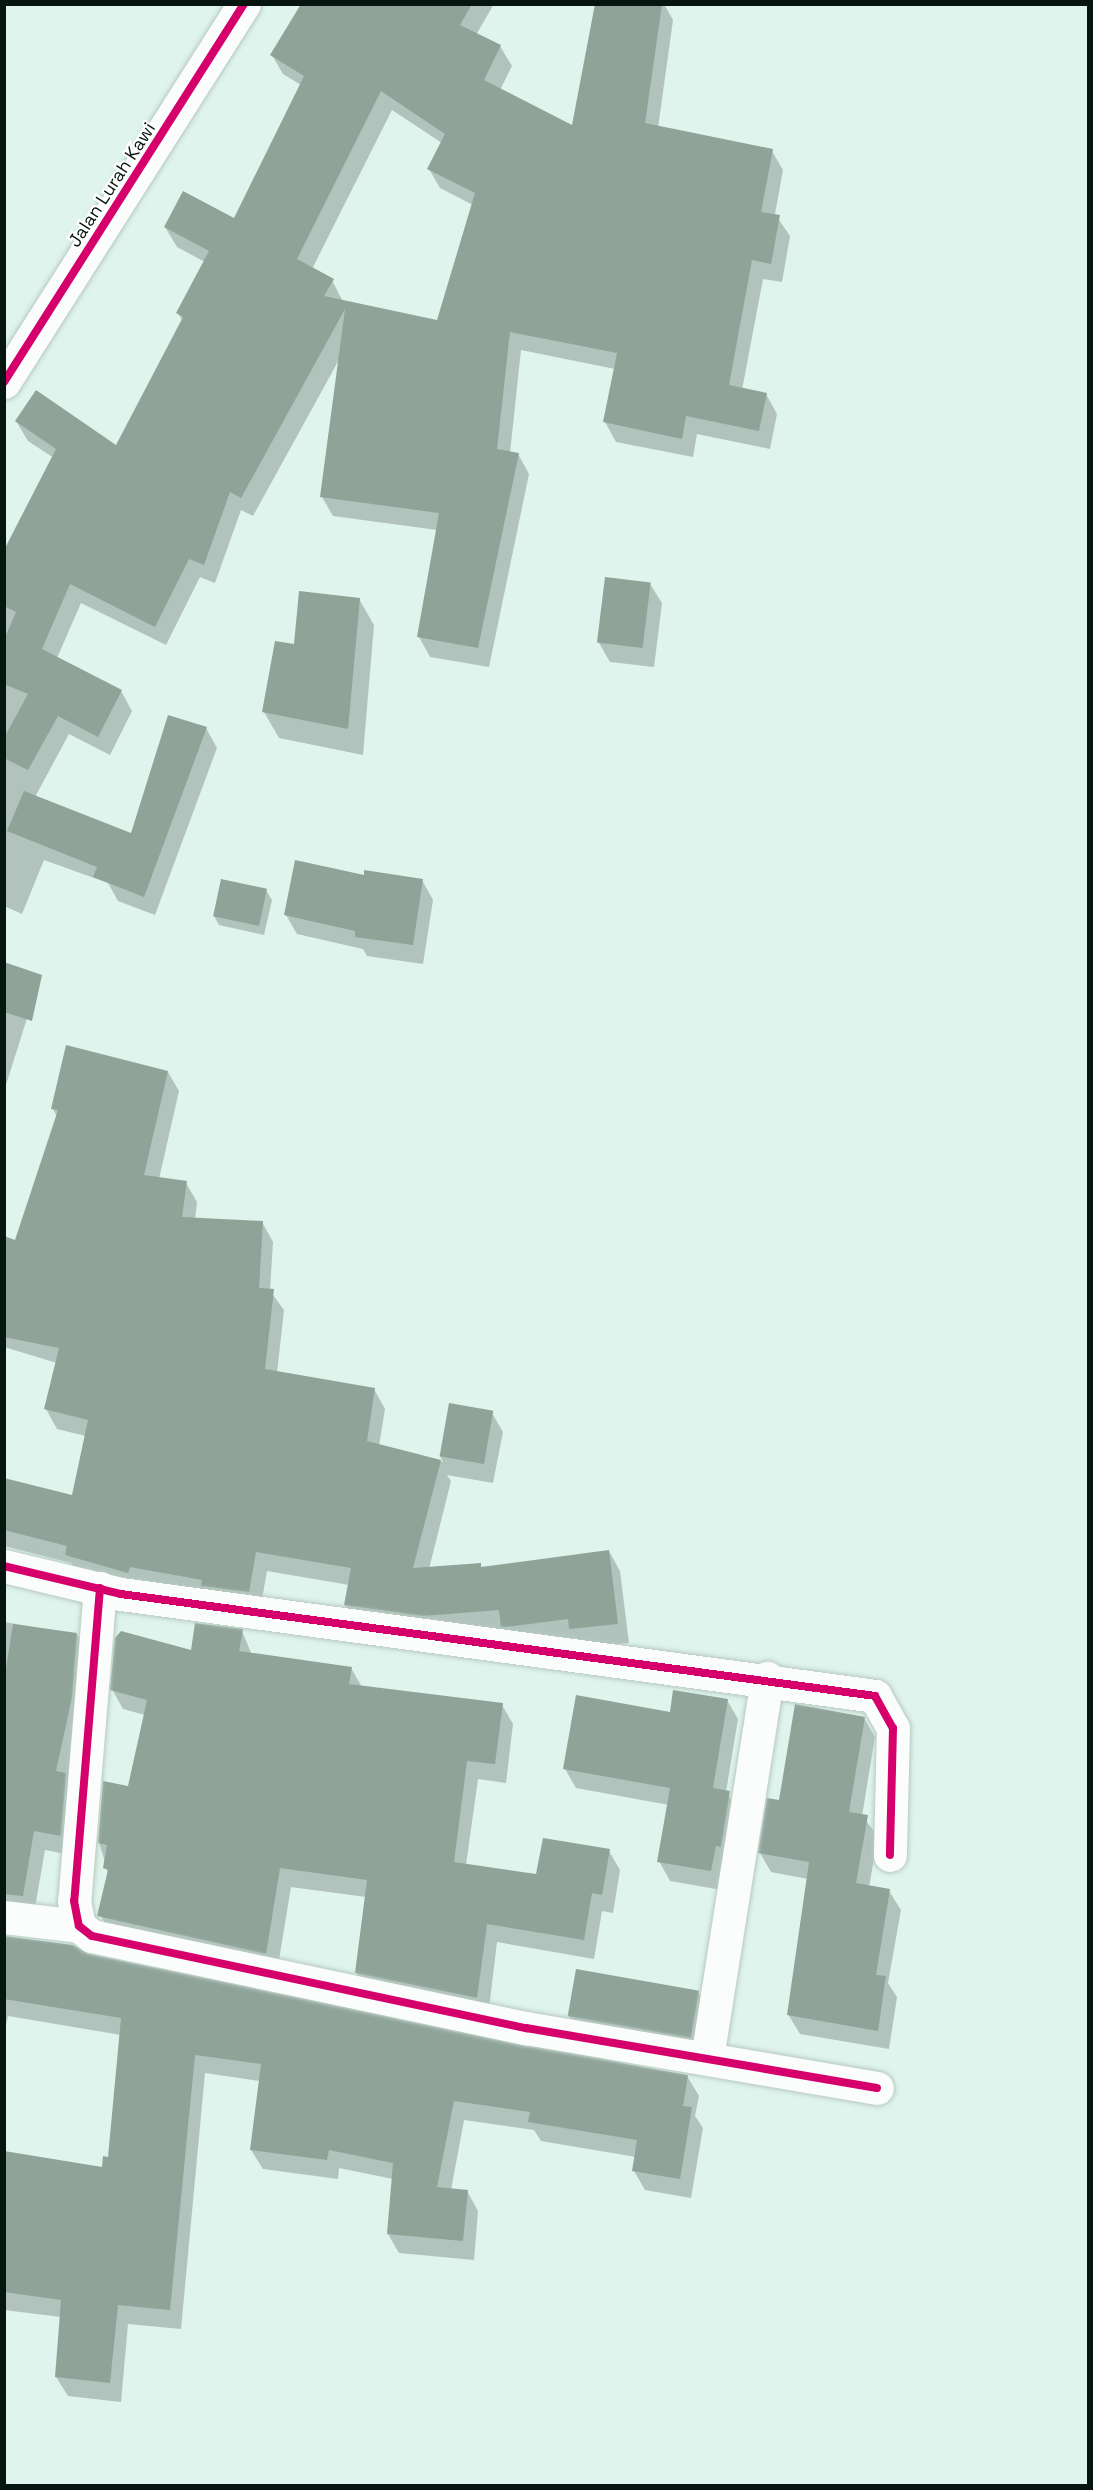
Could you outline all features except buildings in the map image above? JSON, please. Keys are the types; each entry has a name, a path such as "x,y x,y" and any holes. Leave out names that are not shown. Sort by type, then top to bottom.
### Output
{"street":[{"name":"Jalan Lurah Kawi","path":"4,382 244,4"},
{"path":"4,1566 100,1588 855,1690 875,1696 893,1728 890,1855"},
{"path":"79,1926 76,1842 100,1588"},
{"path":"707,2058 767,1678"},
{"path":"4,1917 79,1926 114,1944 298,1983 877,2088"}],"cycle path":[{"path":"4,382 244,4"},
{"path":"4,1566 121,1594 875,1696 893,1728 890,1855"},
{"path":"100,1588 74,1901 79,1926 92,1936 526,2028 877,2088"}]}
